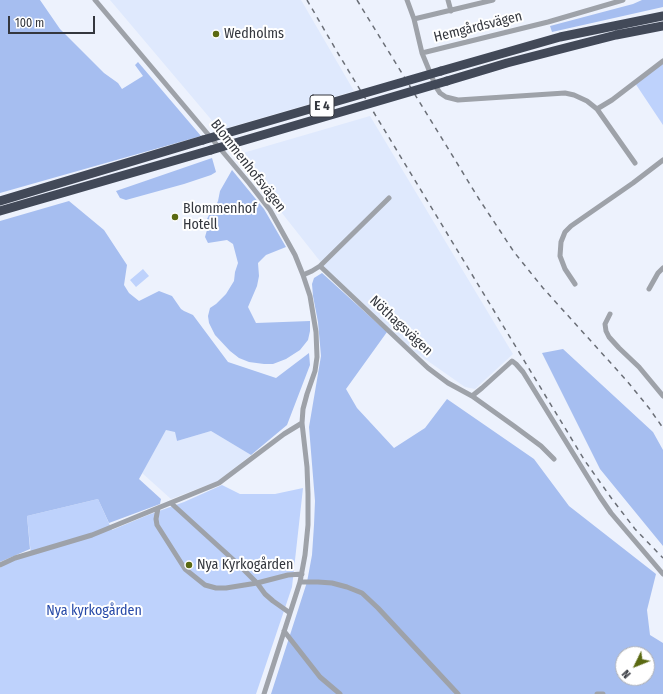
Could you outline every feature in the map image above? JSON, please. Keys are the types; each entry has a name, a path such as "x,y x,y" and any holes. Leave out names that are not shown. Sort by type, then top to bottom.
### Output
{"highway":[{"name":"E 4","path":"0,200 441,71 560,38 663,16"},
{"name":"E 4","path":"0,211 507,63 616,35 663,26"}],"street":[{"name":"Blommenhofsvägen","path":"96,0 270,210 295,255 310,296 314,316 318,357 303,409 302,423 307,467 308,494 308,525 305,555 300,582 264,694"},
{"path":"407,0 414,19 422,53"},
{"path":"448,0 451,11"},
{"path":"414,19 493,0"},
{"name":"Hemgårdsvägen","path":"623,0 548,22 422,53 436,87 440,93 446,97 458,100 565,94 574,95 587,101 597,109 635,163"},
{"path":"597,109 612,100 663,61"},
{"path":"575,284 565,269 560,256 561,242 565,232 571,226 633,183 663,160"},
{"path":"303,275 320,266 390,198"},
{"name":"Nöthagsvägen","path":"320,266 428,368 448,383 472,396 540,446 554,459"},
{"path":"649,289 658,273 663,268"},
{"path":"610,314 605,324 609,337 643,372 663,396"},
{"path":"472,396 512,361 523,372 600,497 620,524 663,574"},
{"path":"0,565 15,558 92,535 219,482 284,434 302,423"},
{"path":"170,503 238,564 273,602 290,613"},
{"path":"158,508 156,519 157,525 185,569 205,585 216,588 226,588 257,583 288,575 302,574"},
{"path":"300,582 332,583 347,587 362,594 378,608 458,694"},
{"path":"284,631 320,676 340,694"},
{"path":"597,694 603,694"}],"shaded area":[{"path":"0,0 40,0 60,29 104,73 118,83 122,89 143,76 135,65 138,62 201,136 0,193"},
{"path":"110,0 301,0 354,91 220,130"},
{"path":"642,0 663,0 663,7 552,32 550,26 633,4"},
{"path":"370,116 513,354 475,389 465,387 415,352 327,270 236,155"},
{"path":"212,158 216,172 211,175 126,200 120,198 116,191"},
{"path":"232,170 264,209 286,247 266,255 258,263 259,276 257,286 248,307 256,323 310,321 308,340 300,350 286,359 273,364 249,362 239,358 215,335 209,323 208,316 210,308 226,294 234,281 238,263 233,244 227,240 208,243 205,237 207,230 206,221 214,210 220,191"},
{"path":"69,201 104,230 127,265 124,285 129,293 139,301 159,291 172,296 181,309 193,315 228,362 276,378 309,353 310,365 287,425 251,455 211,431 177,441 175,432 166,430 139,479 161,499 160,504 109,523 98,499 27,516 30,549 0,562 0,221"},
{"path":"322,273 387,332 346,389 357,408 394,448 425,428 447,399 534,459 569,506 656,574 647,610 650,635 663,643 663,694 271,694 307,582 312,555 315,501 309,427 321,356 318,322 312,284 314,278"},
{"path":"563,349 653,432 663,450 663,546 600,469 542,353"},
{"path":"166,430 175,431 177,441 211,431 251,455 218,481 171,499 142,473"}],"green space":[{"path":"663,62 663,125 635,83"},
{"path":"143,269 149,276 136,287 130,280"},
{"name":"Nya kyrkogården","path":"222,485 240,494 275,494 303,488 292,587 256,694 0,694 0,568 6,563 31,555 27,516 98,499 112,530 184,502"}],"railway":[{"path":"307,0 585,461 635,529 663,558"},
{"path":"357,0 479,199 514,252 543,288 627,381 663,428"}],"place":[{"name":"Wedholms","path":"216,34"},
{"name":"Blommenhof Hotell","path":"175,217"},
{"name":"Nya Kyrkogården","path":"189,565"}]}
